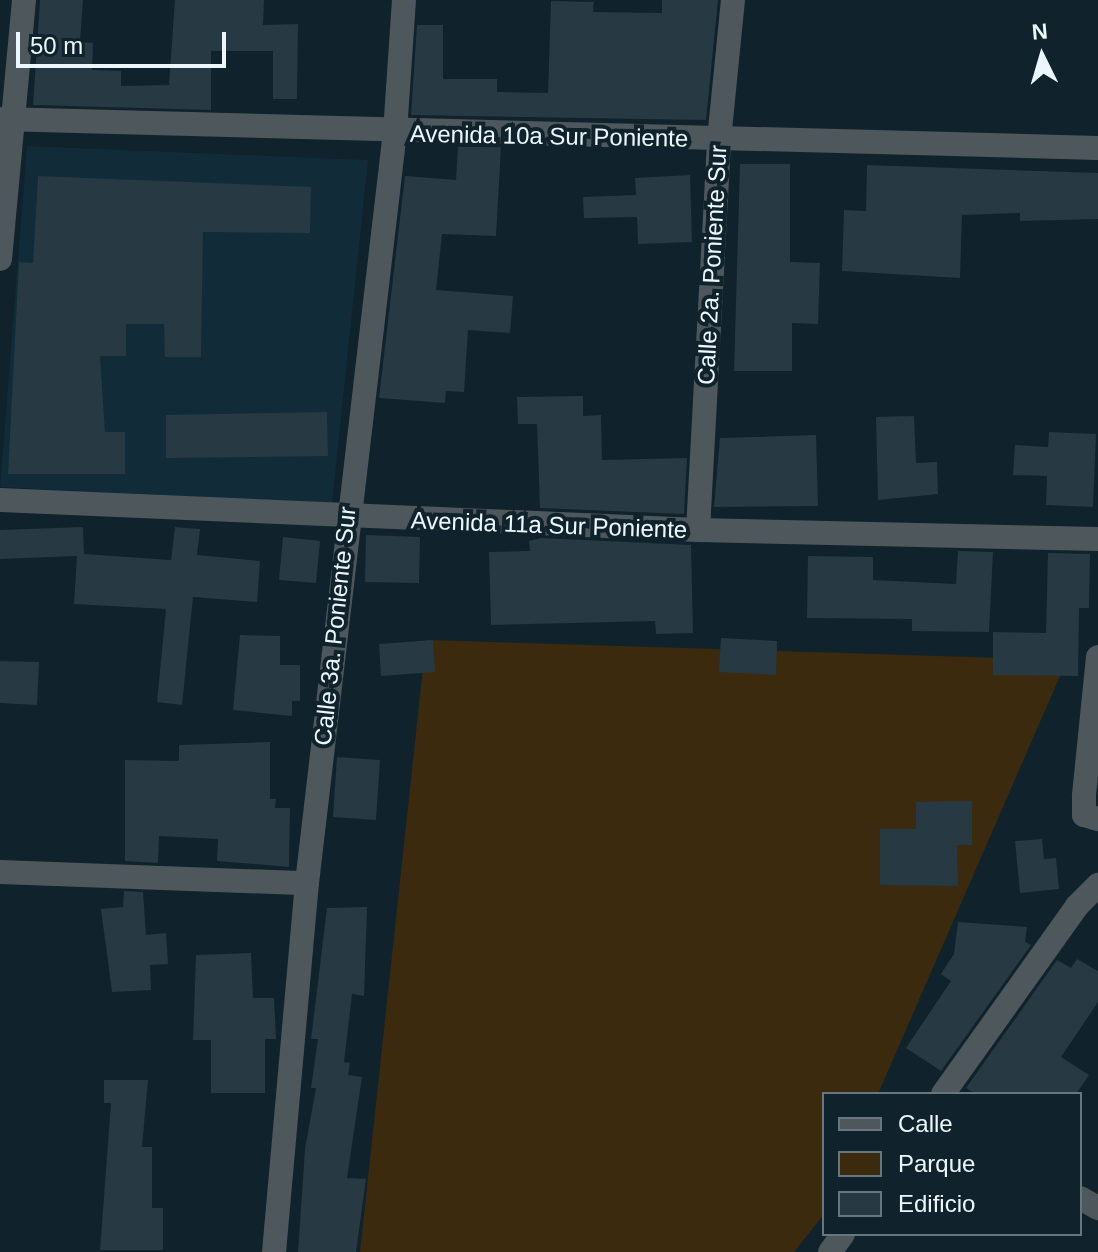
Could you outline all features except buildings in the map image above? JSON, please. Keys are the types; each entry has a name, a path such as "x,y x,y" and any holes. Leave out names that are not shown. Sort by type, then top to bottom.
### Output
{"street":[{"path":"0,259 7,119 24,0"},
{"name":"Calle 3a. Poniente Sur","path":"274,1252 307,883 347,517 395,132 404,0"},
{"name":"Calle 2a. Poniente Sur","path":"698,530 719,140 733,0"},
{"name":"Avenida 10a Sur Poniente","path":"7,119 395,132 1098,148"},
{"name":"Avenida 11a Sur Poniente","path":"0,500 698,530 1098,539"},
{"path":"1098,657 1084,815 1098,819"},
{"path":"0,872 307,883"},
{"path":"944,1092 1077,906 1098,885"}],"shaded area":[{"path":"27,146 368,160 332,504 0,487"}],"green space":[{"path":"426,640 1067,660 879,1092 822,1092 822,1217 794,1252 360,1252"}]}
